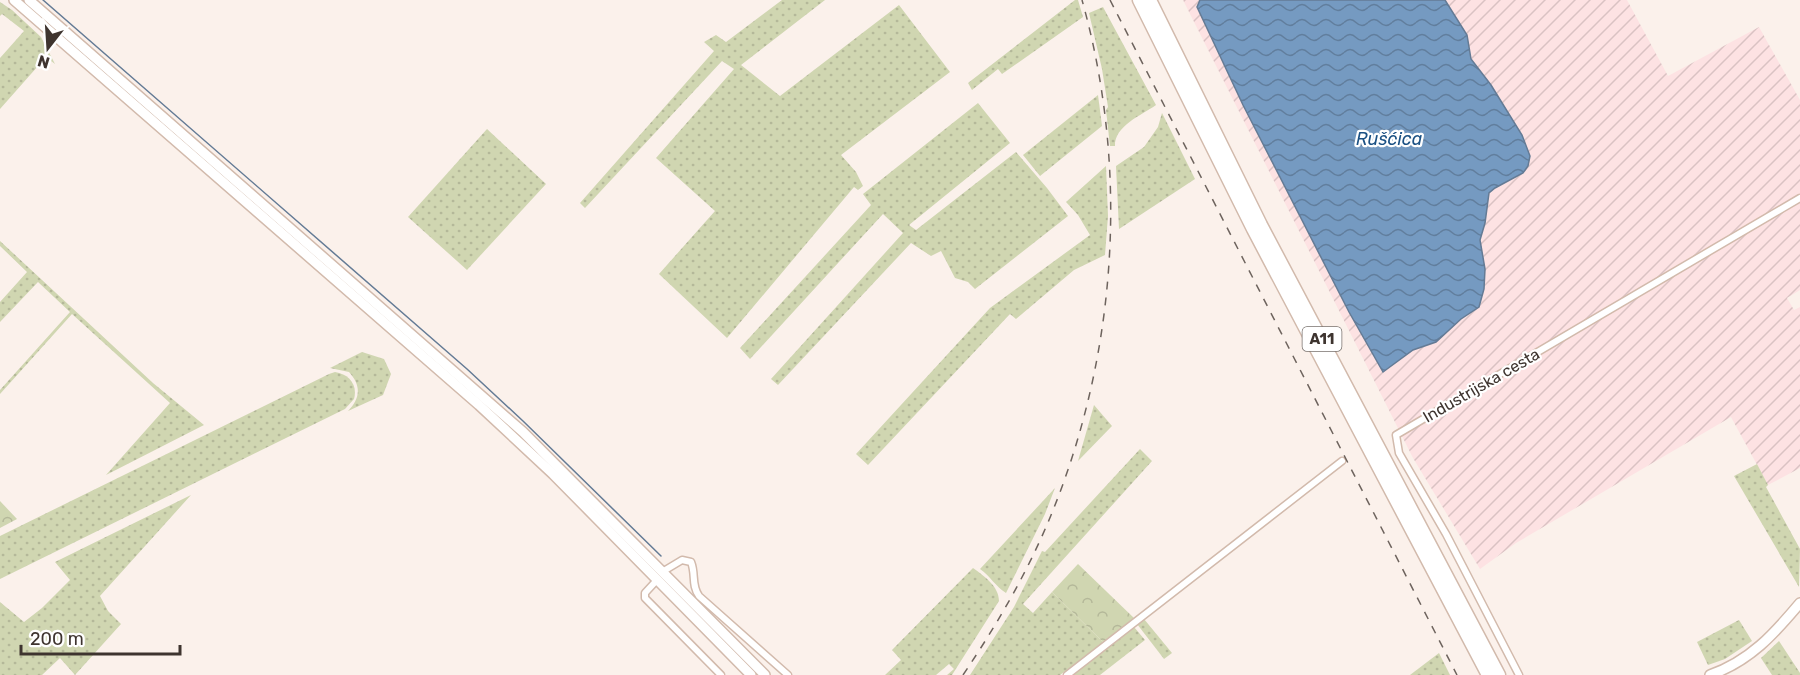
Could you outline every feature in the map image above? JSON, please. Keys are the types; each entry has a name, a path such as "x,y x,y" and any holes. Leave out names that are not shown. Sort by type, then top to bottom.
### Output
{"highway":[{"name":"A11","path":"1139,0 1259,240 1488,675"},
{"name":"A11","path":"1150,0 1261,225 1499,675"}],"main road":[{"path":"14,0 479,405 553,474 610,532 765,675"},
{"path":"29,0 493,404 608,516 751,675"},
{"path":"1710,675 1738,662 1759,648 1800,603"}],"street":[{"name":"Industrijska cesta","path":"1519,675 1446,534 1400,453 1396,435 1800,198"},
{"path":"1067,675 1342,460"},
{"path":"721,675 645,598 645,593 675,562 689,561 693,567 693,585 699,596 788,675"}],"shaded area":[{"path":"1183,0 1627,0 1668,76 1759,27 1800,100 1800,290 1787,298 1794,310 1800,307 1800,468 1768,485 1731,417 1516,543 1480,569 1413,458"}],"green space":[{"path":"782,0 825,0 741,65 780,96 899,5 950,72 841,155 856,172 863,186 858,190 854,187 727,338 659,274 715,211 656,158 734,69 722,61 585,208 580,203 714,51 704,42 716,35 726,42"},
{"path":"1075,0 1078,0 1083,17 1002,74 998,69 972,90 968,83"},
{"path":"0,2 41,37 55,64 46,57 0,109 0,58 24,31 2,14 0,16"},
{"path":"1103,7 1156,105 1124,127 1116,139 1115,146 1110,146 1106,110 1108,107 1102,69 1089,13"},
{"path":"1098,95 1102,126 1040,176 1023,155"},
{"path":"978,103 1010,143 909,225 916,230 1016,152 1068,216 975,289 968,282 955,278 941,251 931,256 911,243 778,385 771,379 903,233 883,214 750,359 740,348 871,205 863,194"},
{"path":"1162,113 1195,179 1119,229 1116,166 1144,147 1158,127"},
{"path":"487,129 546,184 467,270 408,217"},
{"path":"1106,166 1108,216 1105,255 1074,270 1016,319 1010,314 868,465 856,454 990,308 1090,235 1078,215 1066,202"},
{"path":"0,241 153,383 204,425 106,475 170,403 72,314 0,394 0,390 70,312 38,282 0,322 0,302 27,272 0,246"},
{"path":"362,352 384,359 391,374 383,395 348,411 357,396 356,382 349,372 330,368"},
{"path":"335,372 348,378 355,389 354,399 345,409 0,579 0,536"},
{"path":"1094,405 1112,426 1078,461"},
{"path":"1140,449 1152,461 1023,604 1033,613 1052,592 1104,643 1060,675 970,675 1014,607 1042,551 1045,552"},
{"path":"1757,464 1768,485 1766,487 1800,549 1799,587 1734,476"},
{"path":"1055,488 1045,514 1006,593 980,569"},
{"path":"191,495 100,596 108,611 121,624 75,675 60,658 42,675 0,675 0,602 24,622 70,580 55,562"},
{"path":"0,501 17,519 0,528"},
{"path":"1078,564 1135,619 1104,643 1052,592"},
{"path":"973,568 994,586 999,601 952,675 947,675 954,669 949,664 936,675 885,675 901,660 892,650"},
{"path":"1144,619 1172,653 1164,659 1137,624"},
{"path":"1739,620 1752,641 1725,659 1708,665 1697,642"},
{"path":"1134,627 1145,640 1100,675 1073,675"},
{"path":"1779,641 1800,675 1772,675 1761,658"},
{"path":"1439,653 1450,675 1410,675"}],"water":[{"name":"Rušćica","path":"1200,0 1445,0 1467,35 1471,59 1491,85 1522,135 1530,156 1528,166 1523,173 1489,193 1480,240 1485,269 1484,289 1479,307 1461,319 1436,342 1413,350 1383,372 1349,312 1243,105 1197,7"}],"waterway":[{"path":"43,0 467,369 661,556"}],"railway":[{"path":"963,675 1010,600 1049,520 1072,458 1090,394 1102,329 1109,263 1111,197 1107,130 1097,65 1082,0"},
{"path":"1110,0 1457,675"}]}
